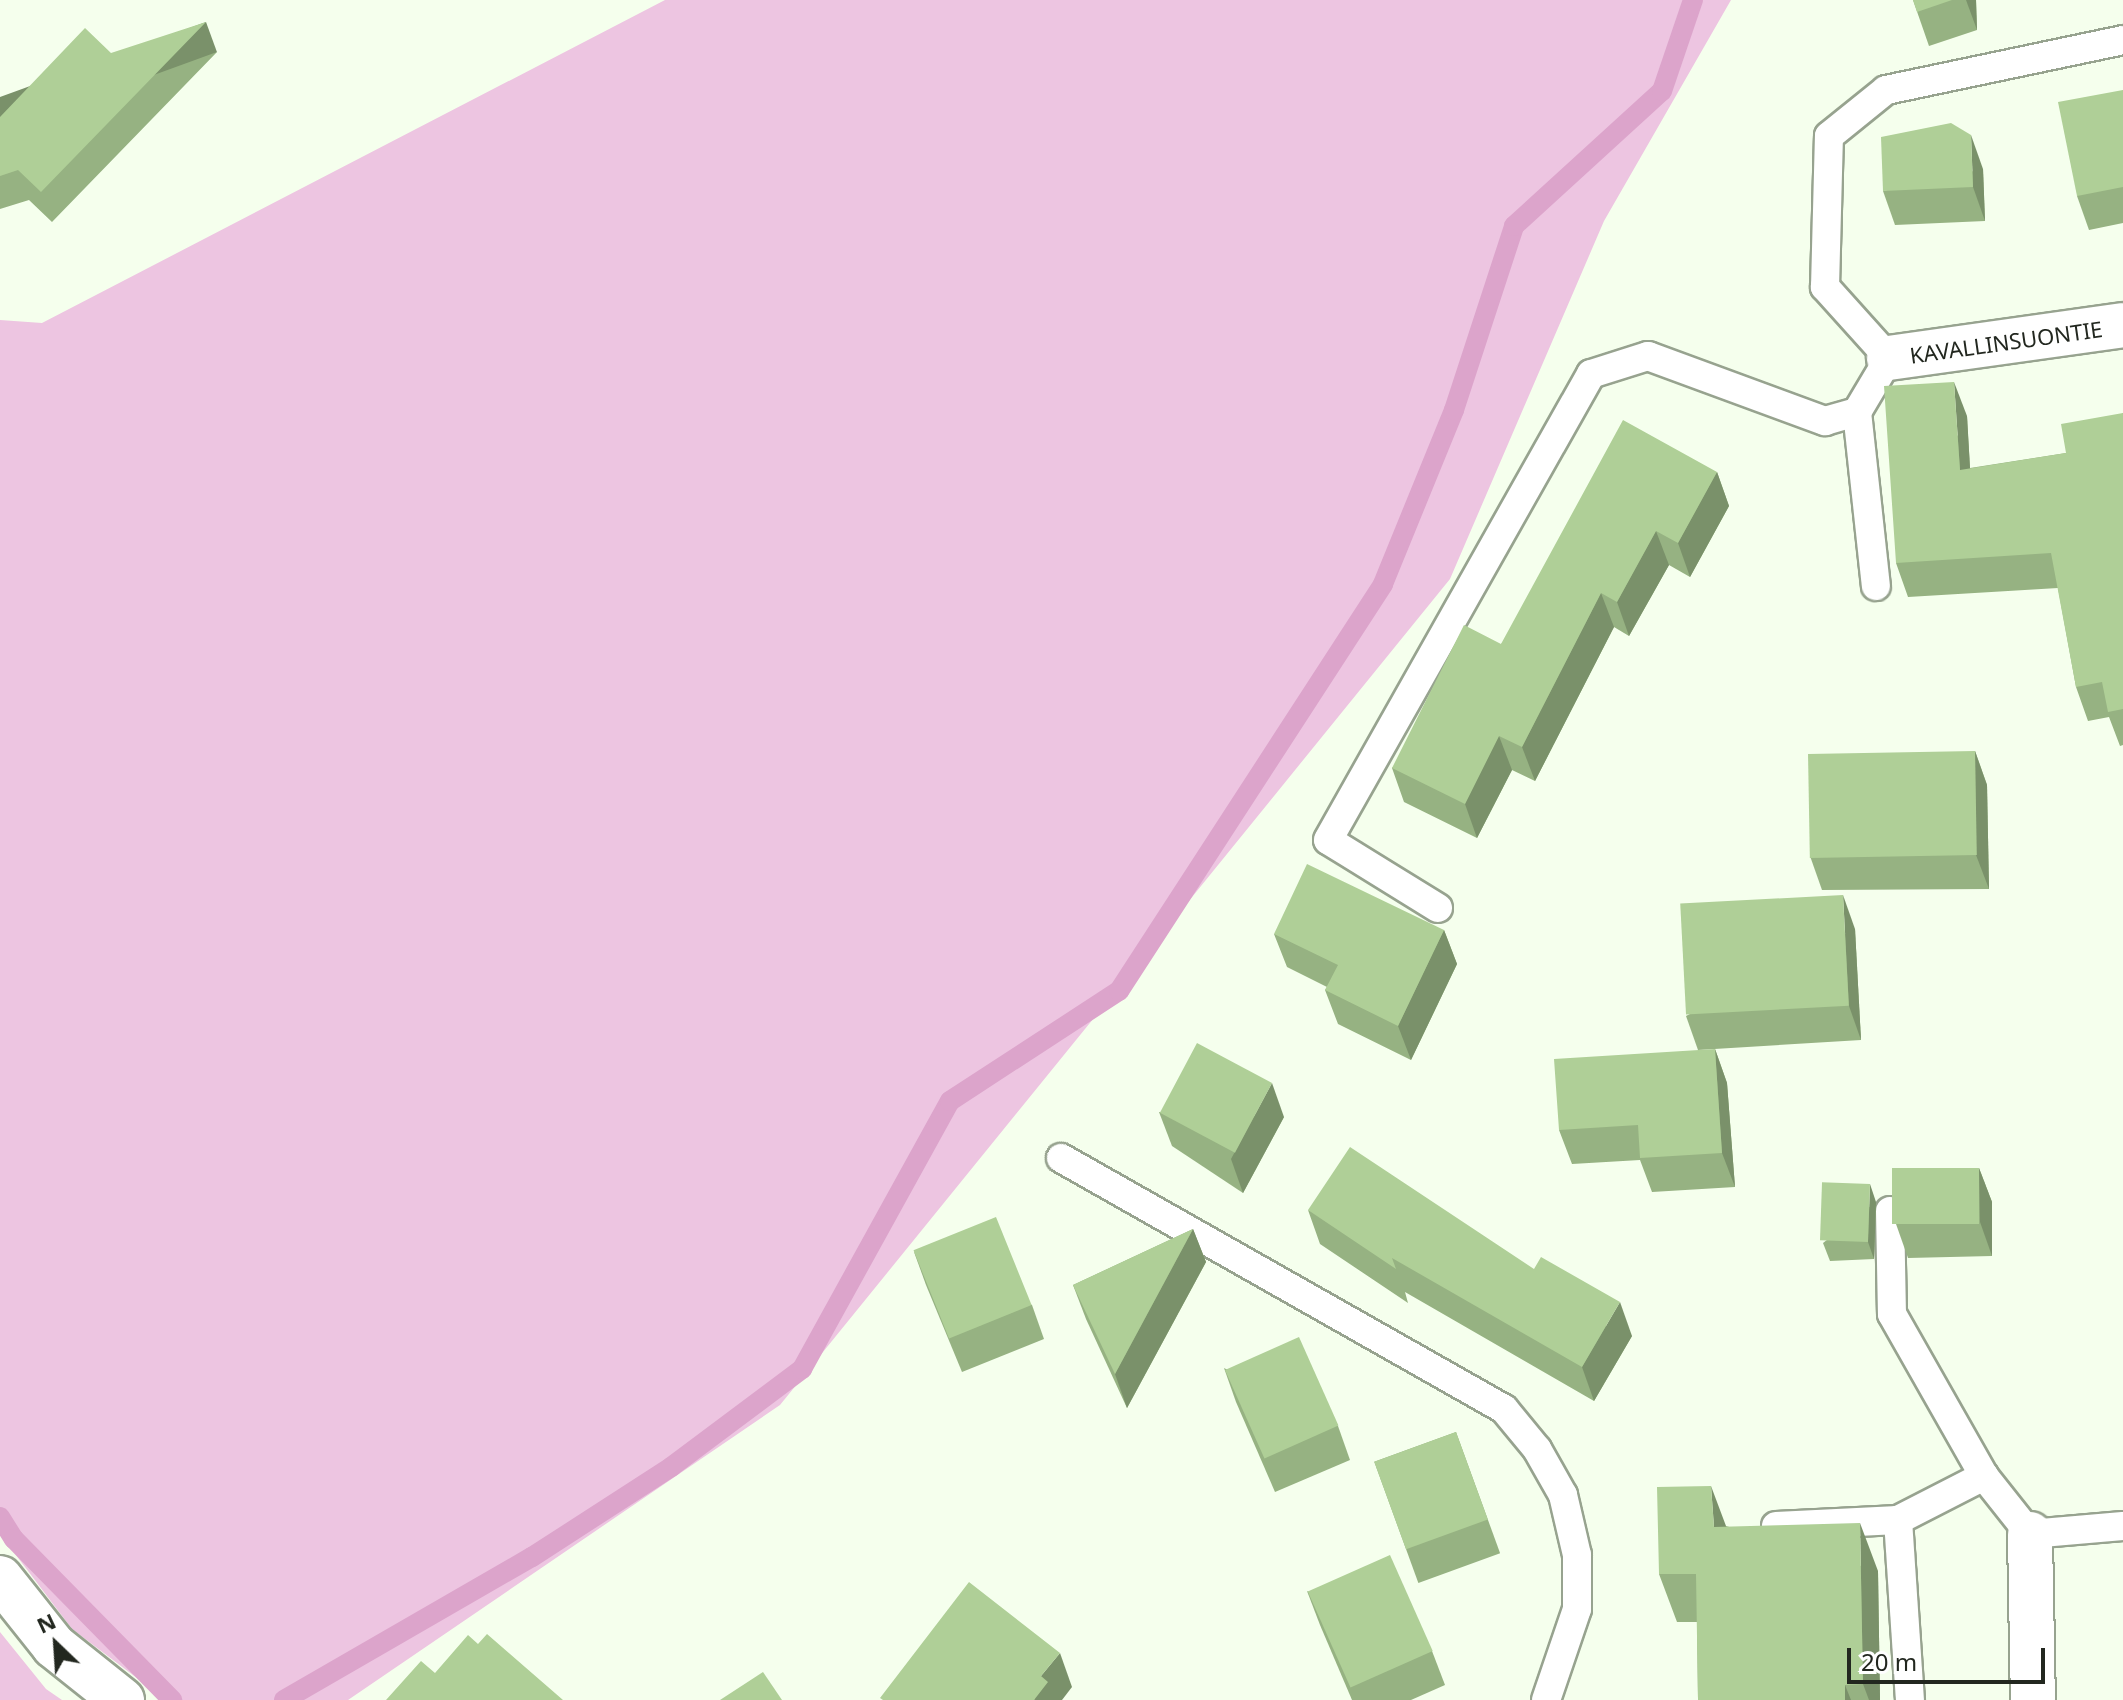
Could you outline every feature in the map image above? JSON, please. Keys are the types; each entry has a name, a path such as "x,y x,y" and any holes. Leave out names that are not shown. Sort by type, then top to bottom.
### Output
{"street":[{"name":"KAVALLINSUONTIE","path":"1889,358 2123,325"},
{"path":"2030,1534 2033,1700"},
{"path":"0,1578 54,1646 122,1700"}],"lane":[{"path":"1876,586 1857,412 1889,358 1825,287 1829,136 1886,90 2123,40"},
{"path":"1438,908 1328,840 1591,374 1648,356 1825,421 1857,412"},
{"path":"1061,1158 1504,1409 1537,1449 1563,1495 1577,1555 1577,1609 1546,1700"},
{"path":"1890,1211 1892,1314 1984,1476 2030,1534 2123,1526"},
{"path":"1744,1528 1898,1520 1984,1476"},
{"path":"1898,1520 1910,1700"}],"shaded area":[{"path":"665,0 1731,0 1604,221 1450,579 780,1405 348,1700 166,1700 72,1629 0,1534 0,320 42,323"},
{"path":"0,1632 46,1689 62,1700 0,1700"}],"building":[{"path":"1913,0 1952,0 1917,12"},
{"path":"206,22 41,192 18,170 0,176 0,117 85,28 111,53"},
{"path":"2123,90 2123,187 2077,196 2058,102"},
{"path":"1951,123 1971,135 1973,187 1883,191 1881,137"},
{"path":"1954,382 1960,470 2066,453 2061,424 2123,413 2123,709 2108,712 2102,682 2076,687 2051,553 1896,563 1884,386"},
{"path":"1623,420 1717,472 1678,543 1656,531 1617,602 1601,593 1522,747 1499,736 1465,804 1392,768 1464,625 1501,644"},
{"path":"1975,751 1977,855 1810,858 1808,754"},
{"path":"1307,864 1444,930 1398,1026 1325,990 1338,965 1274,934"},
{"path":"1843,895 1849,1006 1686,1014 1680,904"},
{"path":"1197,1043 1272,1083 1235,1153 1160,1113"},
{"path":"1715,1049 1722,1153 1640,1158 1638,1125 1559,1130 1554,1059"},
{"path":"1350,1147 1534,1269 1541,1257 1620,1302 1582,1367 1392,1258 1396,1269 1308,1210"},
{"path":"1892,1168 1979,1168 1979,1224 1892,1224"},
{"path":"1822,1182 1870,1184 1868,1242 1820,1240"},
{"path":"996,1217 1032,1305 949,1338 913,1250"},
{"path":"1193,1229 1115,1374 1073,1285"},
{"path":"1299,1337 1338,1426 1264,1459 1225,1370"},
{"path":"1456,1432 1488,1519 1406,1549 1374,1462"},
{"path":"1711,1486 1714,1527 1860,1523 1863,1684 1845,1685 1845,1700 1698,1700 1696,1574 1659,1574 1657,1487"},
{"path":"1390,1555 1433,1651 1350,1688 1308,1592"},
{"path":"969,1582 1060,1653 1041,1676 1048,1682 1034,1700 880,1698"},
{"path":"487,1634 563,1700 386,1700 421,1661 435,1673 468,1635 478,1644"},
{"path":"763,1672 782,1700 720,1700"}],"waterway":[{"path":"284,1700 532,1557 671,1467 802,1369 950,1101 1119,991 1383,584 1454,410 1514,226 1662,91 1693,0"},
{"path":"0,1517 14,1539 172,1700"}]}
